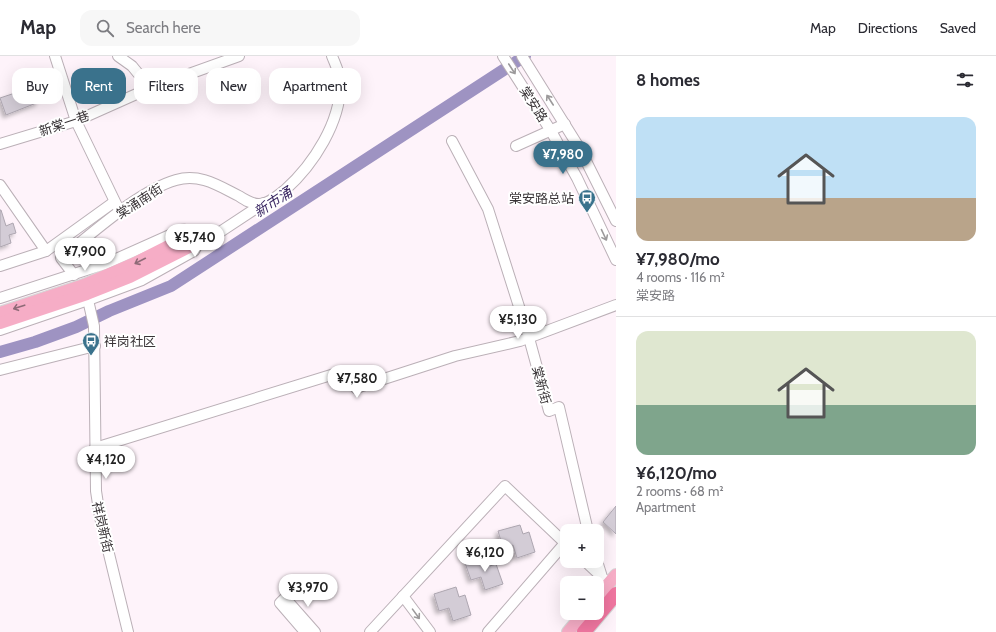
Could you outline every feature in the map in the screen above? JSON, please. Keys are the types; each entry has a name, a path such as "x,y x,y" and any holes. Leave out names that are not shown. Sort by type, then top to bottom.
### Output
{"highway":[{"path":"584,632 610,582"}],"main road":[{"path":"0,313 84,285 196,238"},
{"path":"0,323 87,294 130,277 177,247"},
{"path":"590,632 616,601"},
{"path":"568,632 578,620"}],"street":[{"path":"55,56 76,121 120,212"},
{"path":"118,56 134,68"},
{"name":"新棠一巷","path":"198,71 239,56"},
{"path":"196,238 220,232 281,193 303,171 317,153 327,134 336,111 340,88 340,77 332,56"},
{"name":"棠安路","path":"503,56 552,131 577,178 616,260"},
{"name":"棠安路","path":"522,56 565,124 596,178 616,221"},
{"name":"新棠一巷","path":"0,144 76,121 134,95"},
{"path":"516,146 565,124"},
{"name":"棠新街","path":"452,141 488,209 529,338 549,411 560,407 586,524"},
{"name":"棠涌南街","path":"74,275 61,258 139,198 161,186 177,180 193,177 211,182 253,203 264,203"},
{"path":"0,185 46,251"},
{"path":"0,266 46,251 114,202"},
{"path":"0,298 105,264 181,230 189,229 196,238 194,251 142,280 0,330"},
{"name":"祥岗新街","path":"88,300 94,326 95,346 96,491 98,506 128,632"},
{"path":"95,448 344,371 356,388 455,356 520,341 616,305"},
{"path":"0,370 95,346"},
{"path":"370,632 504,486 560,538"},
{"path":"488,632 560,551"},
{"path":"593,568 610,582"},
{"path":"601,568 610,582"},
{"path":"403,596 430,632"},
{"path":"305,632 280,603 285,598 315,632"}],"building":[{"path":"12,94 12,104 34,104 6,115 0,98"},
{"path":"0,210 6,226 13,223 16,233 9,235 11,243 0,247"},
{"path":"616,506 616,534 603,522"},
{"path":"520,525 523,534 529,532 535,552 517,558 513,545 503,548 498,531"},
{"path":"487,556 490,566 496,564 503,584 485,590 481,577 471,580 465,563"},
{"path":"456,587 459,597 465,595 471,615 453,621 449,608 439,611 434,594"}],"waterway":[{"name":"新市涌","path":"0,352 35,342 76,327 109,311 171,286 525,56"}],"place":[{"name":"棠安路总站","path":"587,213"},
{"name":"祥岗社区","path":"91,356"}]}
